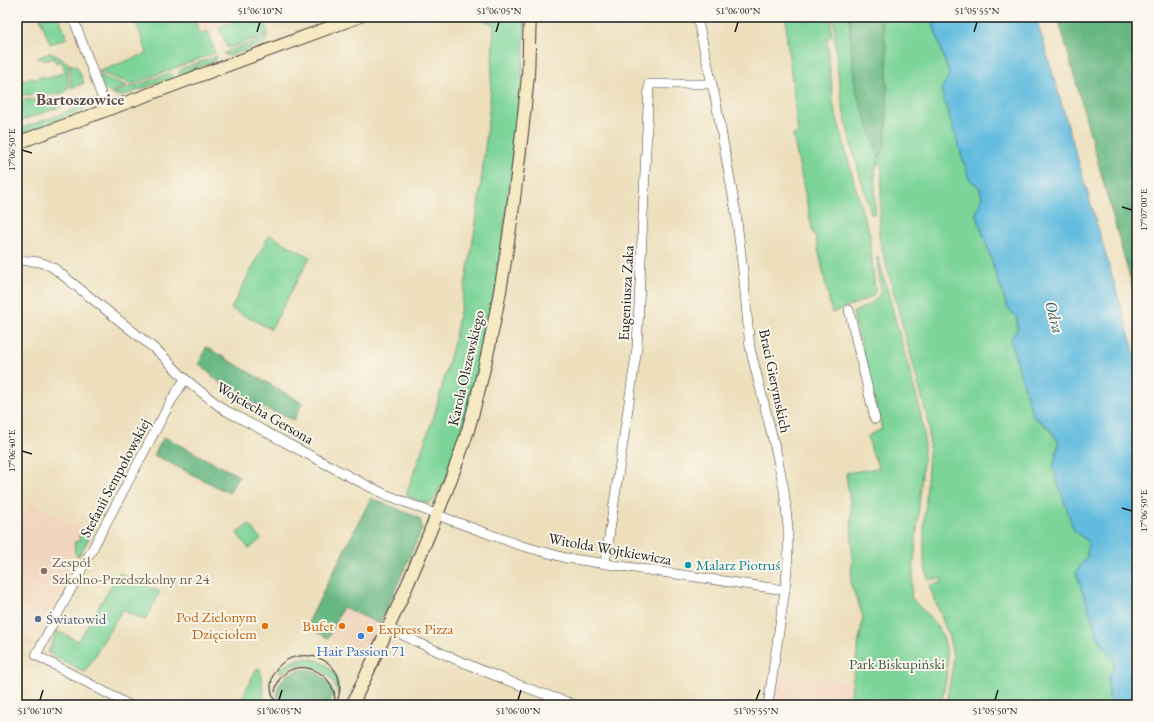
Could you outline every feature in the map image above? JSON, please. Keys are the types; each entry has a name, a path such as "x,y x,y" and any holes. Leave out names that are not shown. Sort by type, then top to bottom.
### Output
{"street":[{"path":"73,17 106,111"},
{"path":"17,143 358,17"},
{"name":"Karola Olszewskiego","path":"352,705 388,628 437,515 468,430 485,366 502,281 513,211 525,108 530,17"},
{"name":"Braci Gierymskich","path":"697,17 737,219 750,348 777,455 784,490 788,526 788,558 768,705"},
{"name":"Eugeniusza Zaka","path":"605,564 638,348 648,84 711,84"},
{"name":"Wojciecha Gersona","path":"17,261 37,261 55,269 161,354 185,379 223,408 373,489 437,515"},
{"path":"849,310 874,419"},
{"name":"Stefanii Sempołowskiej","path":"129,705 36,655 170,403 185,379"},
{"name":"Witolda Wojtkiewicza","path":"437,515 519,546 566,558 784,590"},
{"path":"388,628 475,668 541,694 576,705"}],"shaded area":[{"path":"194,17 229,17 231,22 200,34"},
{"name":"Zespół Szkolno-Przedszkolny nr 24","path":"29,501 92,535 48,614 32,647 28,645 24,651 25,654 20,663 17,661 17,513 22,516"},
{"path":"343,607 380,624 365,656 328,638"},
{"path":"778,672 853,683 849,705 773,705"}],"green space":[{"path":"40,17 59,17 67,38 50,44"},
{"path":"134,17 194,17 200,34 208,31 215,53 132,84 98,72 147,53"},
{"path":"246,17 263,17 268,34 230,48 227,47 219,27"},
{"path":"477,17 523,17 523,19 525,19 522,89 498,278 476,383 443,488 440,488 434,500 427,503 406,495 435,413 453,346 476,223 490,103 494,25"},
{"path":"786,17 831,17 832,37 827,38 833,102 865,221 870,234 875,290 873,295 832,313 815,234 813,233 793,135 798,134 787,40"},
{"path":"834,17 931,17 949,74 969,179 979,187 982,197 976,213 1007,307 1017,318 1017,330 1033,416 1049,429 1059,442 1053,468 1088,540 1087,557 1098,637 1115,663 1108,679 1110,705 946,705 953,665 952,650 948,634 929,585 941,583 941,578 928,580 924,561 924,528 929,452 929,426 879,236 882,170 879,161 875,170 875,214 871,214 855,158 842,102"},
{"path":"849,17 881,17 887,51 887,125 884,148 879,158 855,88"},
{"path":"1058,17 1137,17 1137,304"},
{"path":"268,37 265,43 229,56 225,55 224,53"},
{"path":"49,53 67,62 68,89 60,94 17,95 17,78 19,77 21,81 32,77 33,80 44,76 46,79 65,72 62,61 56,63 54,58 43,61 41,58 37,58"},
{"path":"217,56 215,61 179,75 179,71 181,69"},
{"path":"70,64 78,68 84,83 72,88 71,87"},
{"path":"171,73 174,77 122,96 111,94"},
{"path":"98,75 127,86 110,93 104,88"},
{"path":"61,99 63,106 17,122 17,100"},
{"path":"89,104 81,111 17,135 17,130"},
{"path":"269,235 310,257 271,329 231,309"},
{"name":"Park Biskupiński","path":"878,256 919,406 924,434 924,451 911,597 939,630 946,648 947,667 941,705 849,705 863,616 851,585 851,509 846,473 879,468 872,452 868,436 882,429 853,312 872,303 880,294 880,280 877,260"},
{"path":"206,347 302,403 294,420 236,397 199,364"},
{"path":"164,437 239,476 229,493 154,455"},
{"path":"371,498 417,517 421,521 422,529 380,624 343,607 328,638 306,627"},
{"path":"249,524 261,539 249,549 237,533"},
{"path":"81,533 89,538 79,556 76,555 74,545 75,541 78,542 80,538 78,536"},
{"path":"119,573 160,592 145,620 122,610 85,672 48,653 57,631 78,641"},
{"path":"303,658 318,661 330,668 337,680 338,695 333,682 328,676 322,671 309,665 302,664 293,666 281,673 279,671 290,662"},
{"path":"257,668 260,669 264,696 260,705 248,705 240,701"},
{"path":"300,670 314,671 322,676 328,683 334,695 328,705 279,705 277,692 280,682 288,675"}],"water":[{"name":"Odra","path":"931,17 1036,17 1137,361 1137,705 1110,705 1108,679 1115,663 1098,637 1076,572 1087,557 1088,541 1074,531 1053,468 1059,442 1049,428 1033,416 1010,339 1017,330 1017,318 1007,307 976,213 982,197 979,187 969,179 941,90 949,74"}],"tram line":[{"path":"276,705 271,687 275,672 284,661 298,656 312,656 326,661 336,671 340,686 336,705"},
{"path":"275,692 279,680 287,672 297,668 307,668 318,672 326,678 333,688 335,701"}],"place":[{"name":"Malarz Piotruś","path":"688,565"},
{"name":"Zespół Szkolno-Przedszkolny nr 24","path":"44,571"},
{"name":"Światowid","path":"38,619"},
{"name":"Pod Zielonym Dzięciołem","path":"265,626"},
{"name":"Bufet","path":"342,626"},
{"name":"Express Pizza","path":"370,629"},
{"name":"Hair Passion 71","path":"361,636"}],"district":[{"name":"Bartoszowice","path":"80,99"}]}
